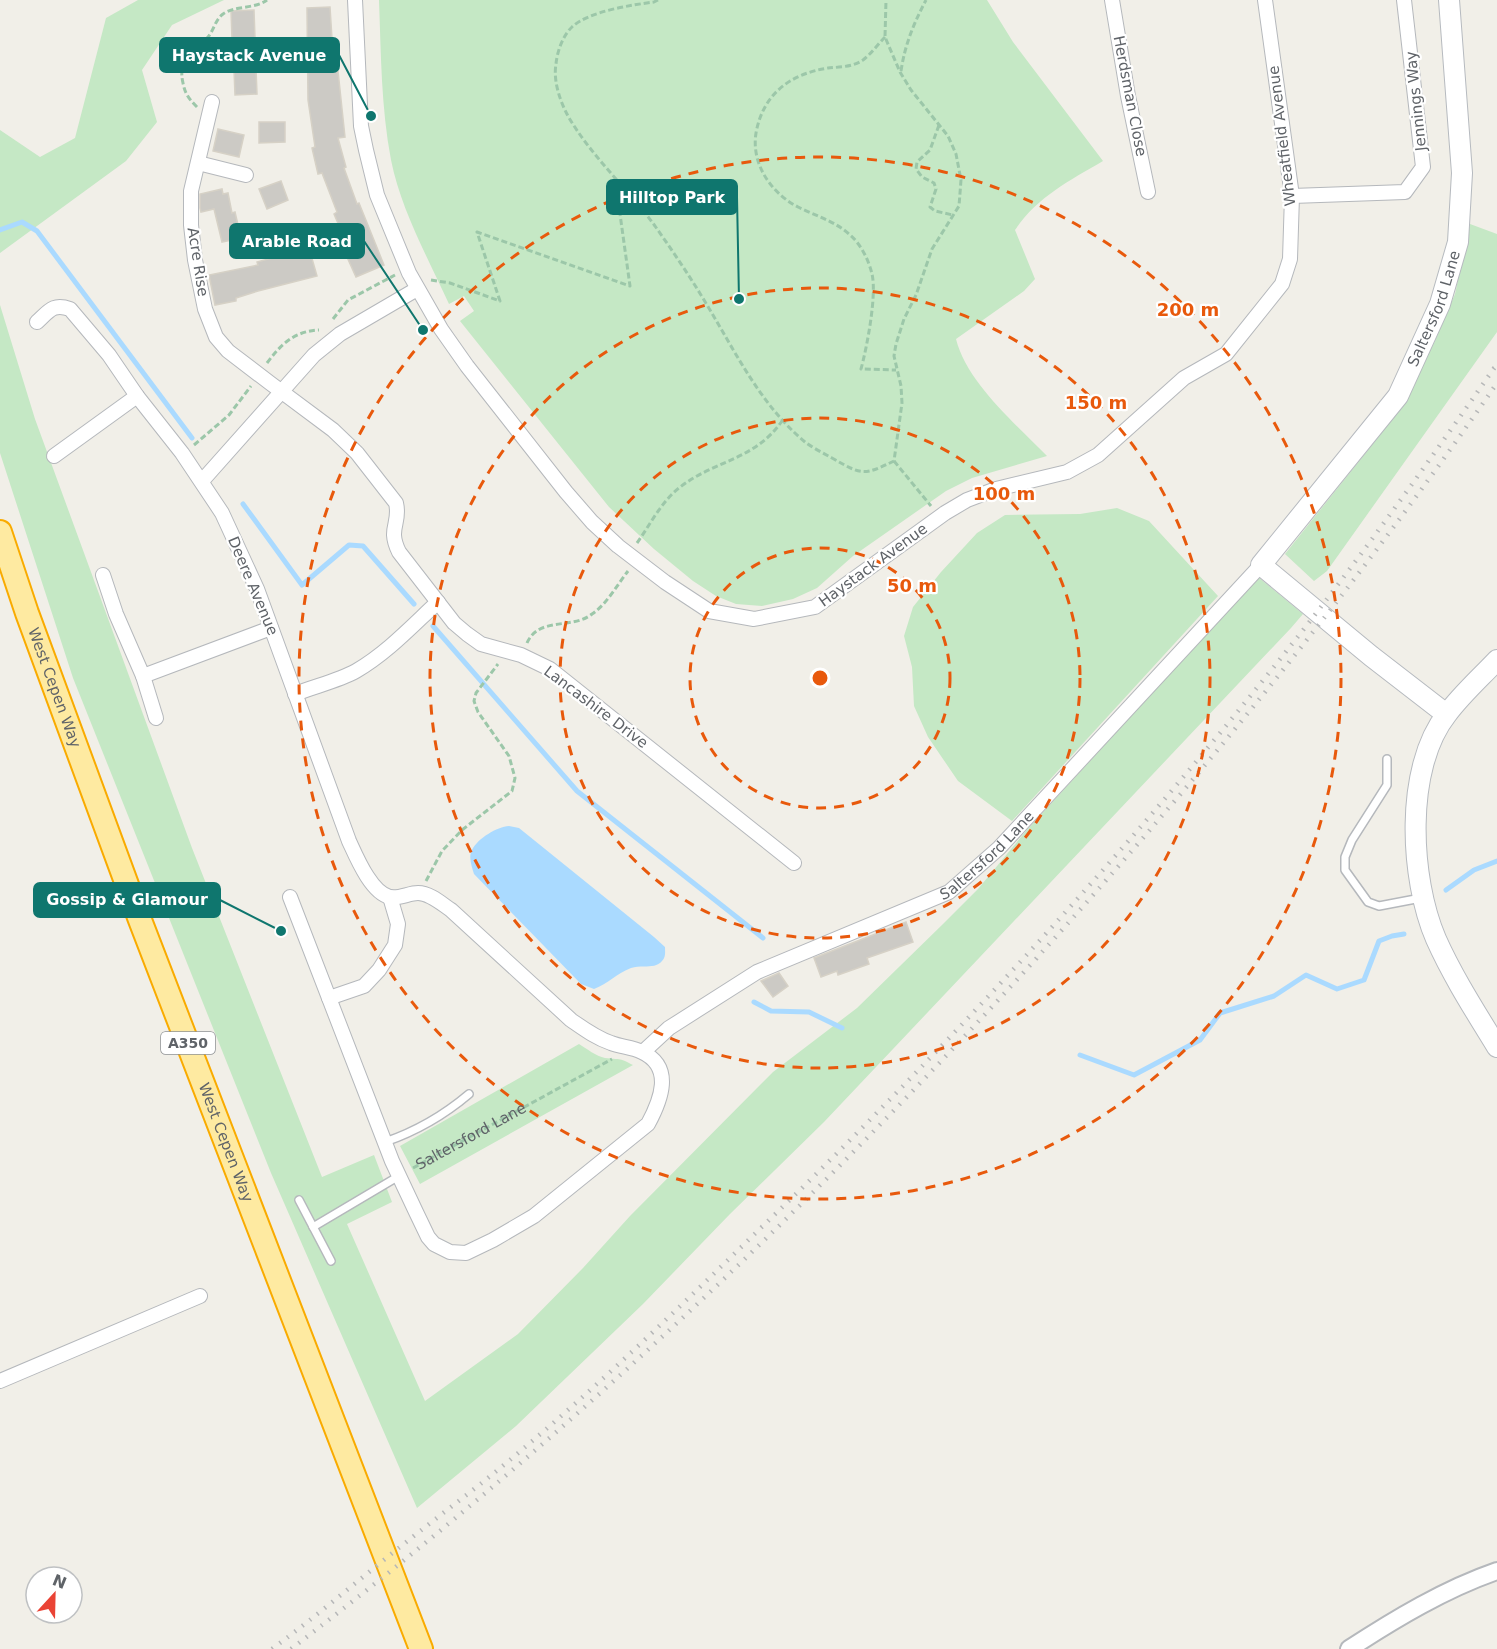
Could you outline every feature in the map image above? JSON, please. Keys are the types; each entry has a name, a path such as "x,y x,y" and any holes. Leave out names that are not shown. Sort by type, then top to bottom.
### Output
{"highway":[{"name":"West Cepen Way","path":"0,532 27,613 140,920 422,1649"}],"main road":[{"name":"Saltersford Lane","path":"1261,565 1398,396 1440,304 1458,243 1462,173 1449,0"},
{"path":"1261,565 1371,656 1446,714"},
{"path":"1497,660 1446,714 1432,739 1422,768 1416,802 1416,844 1422,897 1435,937 1455,980 1497,1047"}],"street":[{"name":"Haystack Avenue","path":"355,0 361,126 366,150 376,195 417,289 467,366 592,522 665,582 709,611 754,619 816,607 942,515"},
{"name":"Herdsman Close","path":"1112,0 1128,96 1148,192"},
{"name":"Wheatfield Avenue","path":"942,515 967,500 996,489 1067,472 1098,455 1184,378 1226,354 1282,284 1290,259 1292,196 1265,0"},
{"name":"Jennings Way","path":"1292,196 1405,192 1423,167 1404,0"},
{"name":"Acre Rise","path":"212,102 191,191 191,225 195,260 216,337 228,351 282,392"},
{"path":"198,163 246,175"},
{"path":"202,481 314,356 340,334 417,289"},
{"name":"Deere Avenue","path":"37,322 52,309 60,306 70,309 109,355 137,396 202,481 226,522 257,589 349,841 362,869 381,892 390,897"},
{"name":"Lancashire Drive","path":"282,392 333,430 357,453 392,496 398,511 393,539 399,552 454,623 481,644 521,655 550,669 794,863"},
{"path":"54,456 137,396"},
{"name":"Saltersford Lane","path":"643,1052 669,1028 757,972 949,892 999,848 1261,565"},
{"path":"103,574 116,614 143,676 156,718"},
{"path":"295,694 354,672 372,661 438,602"},
{"path":"143,676 271,628"},
{"path":"290,897 399,1176 428,1237 435,1244 450,1252 466,1253 534,1216 648,1124 658,1106 663,1089 662,1070 655,1060 643,1052 612,1044 590,1034 571,1020 451,910 434,898 419,893 390,897 398,924 395,945 379,970 364,986 330,999"},
{"path":"0,1381 200,1296"},
{"path":"1349,1649 1381,1628 1469,1580 1497,1571"}],"lane":[{"path":"1387,759 1387,785 1352,840 1345,857 1345,870 1368,902 1379,906 1422,897"},
{"path":"385,1142 433,1121 469,1094"},
{"name":"Saltersford Lane","path":"313,1227 399,1176"},
{"path":"299,1200 331,1261"}],"path":[{"path":"208,117 187,96 181,70 186,60 209,36 216,21 224,12 267,0"},
{"path":"658,0 594,15 572,27 561,44 555,64 557,89 566,113 580,135 654,225 709,308 750,380 782,420 807,444 856,472 873,471 894,461"},
{"path":"886,0 885,37 900,72 911,90 948,136 960,168 959,206 932,249 916,296 904,319 894,356 901,386 902,403 894,461 942,515"},
{"path":"900,72 912,26 926,0"},
{"path":"885,37 863,60 853,65 799,75 782,85 767,101 756,132 756,158 769,183 796,206 833,223 852,236 866,258 873,276 873,300 861,369 896,370"},
{"path":"939,125 930,150 921,158 916,169 922,177 934,183 936,189 930,207 935,211 954,215"},
{"path":"431,280 450,283 500,301 477,231 630,286 615,176"},
{"path":"521,655 529,637 539,628 575,622 591,615 604,603 661,507 678,489 705,471 740,457 761,444 782,420"},
{"path":"419,893 442,851 462,830 512,791 515,778 509,756 478,712 474,701 476,693 490,674"},
{"name":"Saltersford Lane","path":"399,1176 594,1071 628,1047"}],"green space":[{"path":"138,0 224,0 172,25 142,70 157,122 126,161 0,253 0,130 40,157 75,138 106,18"},
{"path":"379,0 987,0 1013,42 1103,161 1055,191 1024,218 1015,230 1035,279 1024,291 956,339 970,371 981,387 1007,417 1047,456 972,478 946,491 853,556 817,588 793,599 762,606 736,604 716,596 693,581 609,507 460,321 474,311 464,296 449,304 408,215 391,160 383,100"},
{"path":"1470,224 1497,234 1497,332 1327,571 1314,581 1285,554 1380,435 1434,343 1455,294"},
{"path":"0,305 35,419 192,848 322,1177 374,1155 392,1202 347,1224 425,1401 518,1334 630,1216 773,1072 857,1008 943,924 978,889 1026,831 1258,577 1303,614 824,1122 643,1304 516,1426 417,1508 271,1173 73,678 0,453"},
{"path":"1117,508 1149,521 1218,596 1012,821 958,781 928,737 914,706 912,667 904,636 913,607 977,533 1005,515 1080,514"},
{"path":"579,1044 602,1057 622,1060 633,1065 420,1184 400,1146"}],"water":[{"path":"509,826 519,828 654,937 665,947 665,956 662,961 652,966 631,968 594,989 581,984 474,874 470,856 472,850 488,834"}],"building":[{"path":"330,7 334,71 338,71 345,137 338,138 346,167 344,168 384,265 356,277 347,257 352,256 334,214 337,212 322,173 318,174 312,148 315,147 308,100 307,8"},
{"path":"254,10 255,38 232,39 231,11"},
{"path":"256,69 257,94 235,95 234,70"},
{"path":"259,122 285,122 285,142 259,143"},
{"path":"218,129 244,135 239,157 213,151"},
{"path":"281,181 288,200 267,209 259,189"},
{"path":"222,189 223,194 228,193 241,238 222,242 214,209 201,212 200,194"},
{"path":"309,248 317,276 258,291 236,298 236,301 215,305 209,275 258,265 257,262"},
{"path":"906,922 913,942 867,958 869,964 838,975 837,971 821,977 814,958"},
{"path":"779,973 788,986 773,997 761,981"}],"waterway":[{"path":"0,230 22,222 37,231 192,438"},
{"path":"243,504 302,585 349,545 363,546 414,604"},
{"path":"433,626 577,791 763,938"},
{"path":"1446,890 1474,870 1497,861"},
{"path":"1080,1055 1134,1075 1200,1040 1220,1013 1274,996 1306,975 1337,989 1364,980 1379,941 1404,934"},
{"path":"754,1002 771,1011 809,1012 842,1028"}],"railway":[{"path":"272,1649 495,1472 595,1386 799,1191 929,1059 1056,923 1238,712 1348,572 1497,364"},
{"path":"291,1649 489,1490 678,1322 860,1145 948,1054 1096,892 1217,751 1333,607 1444,459 1497,383"}],"place":[{"name":"Haystack Avenue","path":"371,116"},
{"name":"Hilltop Park","path":"739,299"},
{"name":"Arable Road","path":"423,330"},
{"name":"Gossip & Glamour","path":"281,931"}]}
